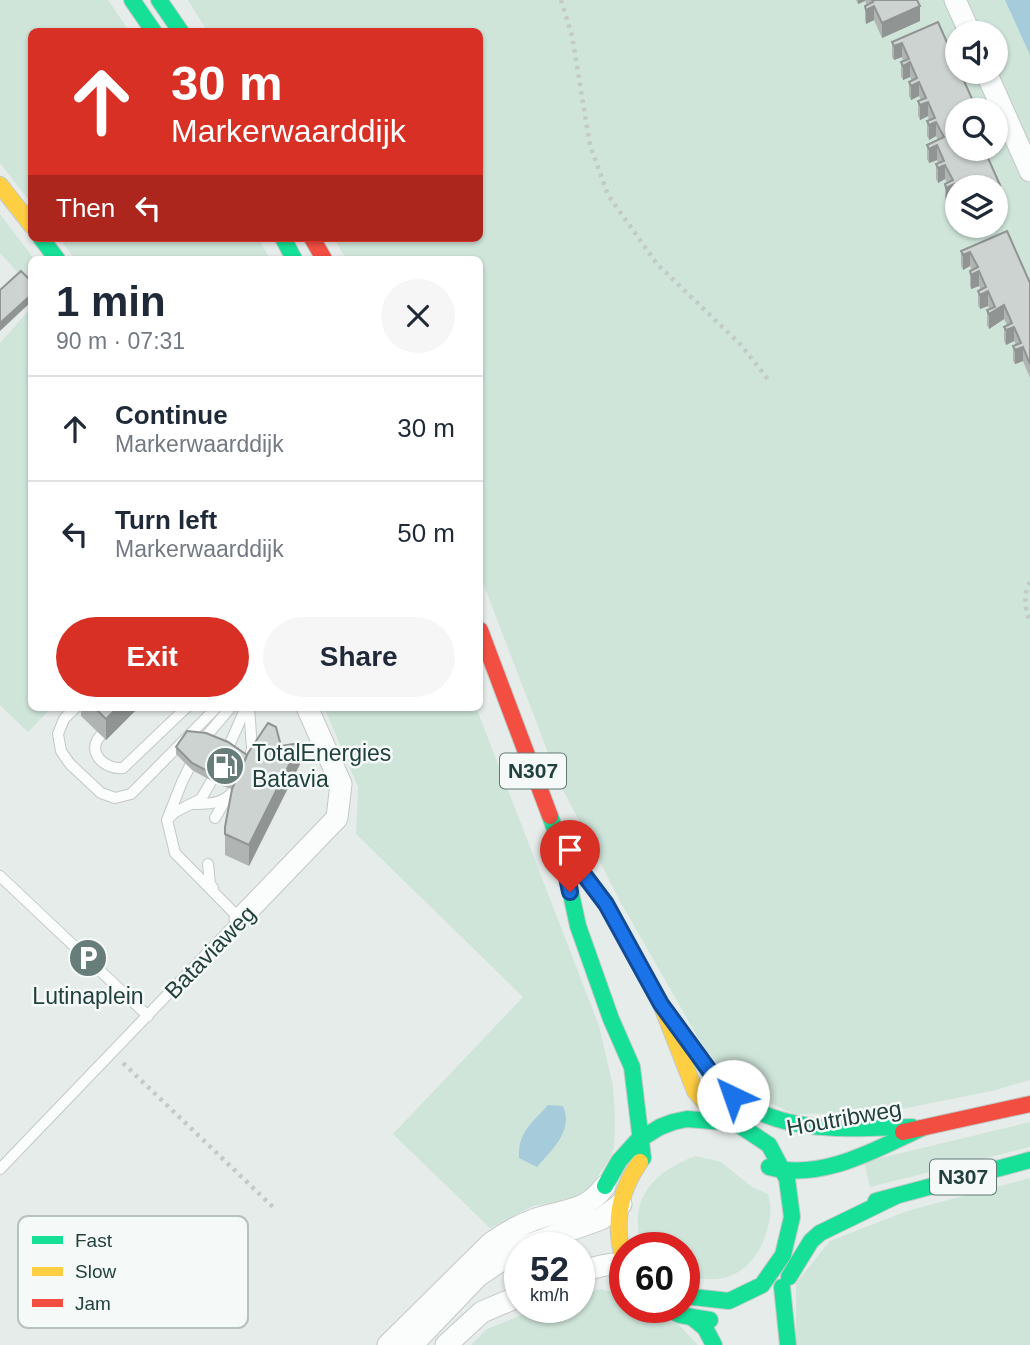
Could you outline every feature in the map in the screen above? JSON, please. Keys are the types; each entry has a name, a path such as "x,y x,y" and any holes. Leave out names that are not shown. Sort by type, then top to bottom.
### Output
{"main road":[{"path":"132,0 151,28"},
{"path":"159,0 178,28"},
{"path":"0,185 28,221"},
{"path":"44,242 55,256"},
{"name":"N307","path":"483,638 560,843 578,926 611,1019 632,1067 643,1158"},
{"name":"N307","path":"560,843 606,904 661,1004 695,1091 720,1120"},
{"name":"N307","path":"661,1004 722,1086 758,1112 786,1123 801,1125 922,1128"},
{"name":"N307","path":"611,1019 625,1151"},
{"name":"Houtribweg","path":"849,1144 1030,1104"},
{"name":"N307","path":"605,1186 625,1151 642,1136 674,1121 697,1118 720,1120 745,1127 780,1152 794,1203 793,1224 784,1256 762,1283 741,1296 718,1301 700,1298"},
{"name":"Houtribweg","path":"786,1173 796,1174 855,1158 922,1128"},
{"path":"688,1135 725,1139"},
{"path":"617,1232 621,1204 631,1174 643,1158 664,1143"},
{"path":"756,1158 765,1166 786,1173"},
{"name":"N307","path":"828,1211 896,1196 1030,1160"},
{"name":"N307","path":"782,1287 820,1233 896,1196"},
{"path":"790,1234 810,1220"},
{"path":"762,1283 765,1302 782,1287"},
{"path":"782,1287 788,1345"},
{"path":"768,1310 777,1345"},
{"path":"700,1319 731,1317"},
{"path":"699,1323 705,1328 714,1345"}],"street":[{"path":"955,0 965,21"},
{"path":"991,84 1030,172"},
{"name":"Bataviaweg","path":"240,919 337,818 341,784 309,711"},
{"path":"388,1345 491,1242 533,1220 587,1205 605,1186"},
{"path":"565,1232 601,1219 621,1204"},
{"path":"412,1345 478,1276 504,1259"},
{"path":"446,1345 482,1312 504,1303"}],"lane":[{"path":"72,711 64,719 58,734 61,751 70,764 101,793 115,798 131,794 213,711"},
{"path":"101,735 96,740 97,756 113,769 123,768 183,711"},
{"path":"228,711 203,740 167,820 176,853 240,919"},
{"path":"167,820 175,812 201,799 246,711"},
{"path":"215,818 235,789 250,758 252,733 249,711"},
{"path":"194,804 215,804 226,799"},
{"path":"208,864 210,884 217,896"},
{"path":"0,876 148,1016"},
{"name":"Bataviaweg","path":"0,1169 240,919"}],"path":[{"path":"561,0 572,36 590,145 608,195 657,264 741,345 770,382"},
{"path":"1030,582 1026,589 1026,612 1030,622"},
{"path":"113,1052 274,1208"}],"green space":[{"path":"0,0 108,0 127,28 28,28 28,199 0,163"},
{"path":"188,0 1030,0 1030,1080 992,1091 882,1113 794,1114 738,1088 704,1048 621,903 560,784 483,583 483,256 344,256 336,242 483,242 483,28 205,28"},
{"path":"0,214 32,256 28,256 28,284 0,253"},
{"path":"62,242 260,242 268,256 73,256"},
{"path":"28,311 28,711 48,711 28,732 0,705 0,343"},
{"path":"326,711 478,711 599,1026 613,1086 614,1148 607,1163 583,1197 533,1206 490,1228 393,1134 523,997 356,834 358,787"},
{"path":"1030,1122 1030,1147 870,1187 864,1162"},
{"path":"696,1156 721,1162 752,1187 768,1194 771,1210 765,1237 752,1260 734,1274 723,1278 700,1278 700,1232 639,1232 638,1212 642,1199 658,1178"},
{"path":"1030,1178 1030,1345 796,1345 796,1283 830,1241 907,1211"},
{"path":"595,1291 609,1291 609,1323 675,1323 698,1345 471,1345 487,1329 504,1322 595,1323"}],"water":[{"path":"1005,0 1030,0 1030,55"},
{"path":"548,1105 563,1106 566,1123 560,1139 537,1167 519,1158 519,1149 523,1135"}],"building":[{"path":"872,0 917,0 920,6 882,23 874,6 866,10 865,6 873,2"},
{"path":"938,22 945,38 945,84 965,84 972,98 945,98 945,161 989,161 996,175 950,175 945,165 938,168 936,164 944,161 937,145 929,149 927,145 944,137 936,122 929,125 927,121 935,118 928,102 920,105 918,101 926,98 919,82 911,86 909,82 917,78 910,62 903,66 901,62 909,59 902,43 894,46 892,42"},
{"path":"1008,233 1030,283 1030,364 1023,347 1015,350 1013,346 1021,343 1014,327 1006,330 1004,327 1012,323 1004,305 989,314 987,310 995,307 988,291 980,295 978,291 986,287 979,271 971,275 970,271 978,267 970,252 963,255 961,251 991,238 1008,238"},
{"path":"21,271 28,278 28,298 0,323 0,290"},
{"path":"98,711 114,711 106,719"},
{"path":"268,723 276,727 281,746 300,743 249,845 225,834 225,827 232,789 248,753"},
{"path":"187,731 206,733 228,742 247,755 235,782 192,763 176,747"}],"traffic: fast":[{"path":"132,0 151,28"},
{"path":"159,0 178,28"},
{"path":"44,242 55,256"},
{"path":"285,242 292,256"},
{"path":"550,816 560,843 578,926 611,1019 632,1067 643,1158"},
{"path":"684,1037 724,1089 751,1108 772,1117 818,1127 912,1127"},
{"path":"605,1186 619,1161 637,1141 673,1122 687,1119 736,1123 769,1145 787,1179 792,1217 783,1255 762,1285 729,1301 700,1298"},
{"path":"769,1167 789,1170 828,1167 867,1154 922,1128"},
{"path":"876,1201 1030,1160"},
{"path":"789,1277 811,1241 820,1233 896,1196"},
{"path":"782,1287 788,1345"},
{"path":"700,1318 710,1320"},
{"path":"699,1323 705,1328 714,1345"}],"traffic: slow":[{"path":"0,185 28,221"},
{"path":"565,850 606,904 661,1004 695,1091 720,1120"},
{"path":"619,1232 622,1198 640,1162"}],"traffic: jam":[{"path":"314,242 322,256"},
{"path":"483,638 550,816"},
{"path":"903,1132 1030,1104"}],"place":[{"name":"TotalEnergies Batavia","path":"225,766"},
{"name":"Lutinaplein","path":"88,958"}],"route":[{"path":"570,892 560,843 606,904 661,1004 712,1074 733,1096"}]}
